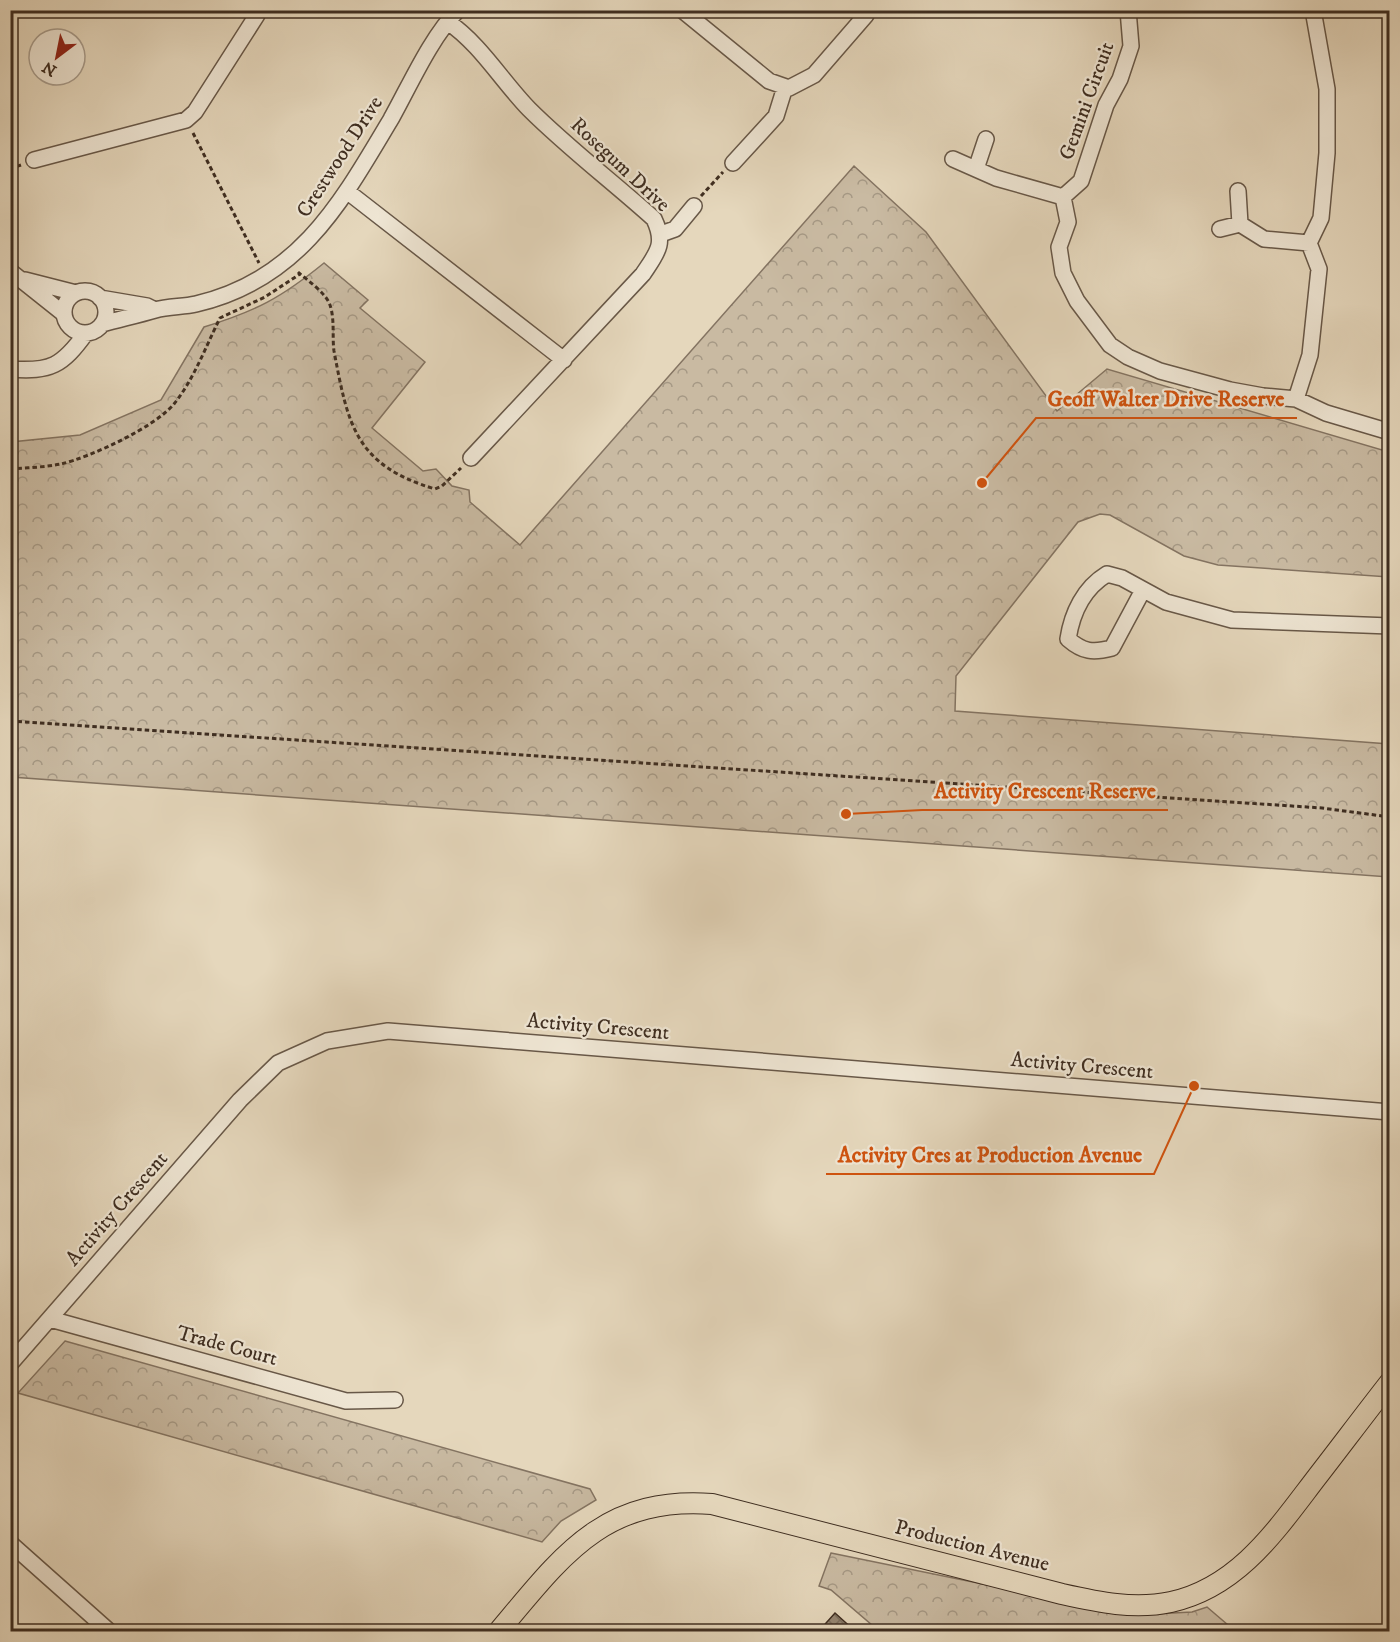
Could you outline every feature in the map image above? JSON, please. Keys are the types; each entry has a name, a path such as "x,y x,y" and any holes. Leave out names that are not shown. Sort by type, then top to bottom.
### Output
{"main road":[{"name":"Production Avenue","path":"498,1632 547,1574 581,1541 596,1530 650,1506 690,1503 712,1504 1062,1594 1110,1604 1147,1605 1172,1602 1200,1593 1223,1581 1264,1545 1389,1382"}],"street":[{"path":"34,160 186,120 201,102 257,15 256,10"},
{"path":"682,10 769,81 789,88 814,75 866,15 867,10"},
{"name":"Gemini Circuit","path":"1063,197 1081,181 1106,105 1120,80 1131,46 1128,10"},
{"path":"1296,399 1310,355 1319,269 1309,243 1321,218 1327,153 1327,89 1313,10"},
{"name":"Crestwood Drive","path":"102,324 155,310 196,304 233,292 266,276 314,237 348,192 453,16"},
{"name":"Rosegum Drive","path":"453,16 513,92 654,219 661,234 658,253 643,274 471,458"},
{"path":"733,163 776,116 784,87"},
{"path":"976,169 986,140"},
{"path":"953,159 976,169 1063,197 1068,222 1059,247 1063,273 1077,301 1110,345 1128,357 1149,367 1193,381 1263,396 1296,399 1326,413 1389,432"},
{"path":"1238,191 1240,224"},
{"path":"348,192 564,360"},
{"path":"661,234 675,229 694,206"},
{"path":"1220,229 1240,224 1264,239 1309,243"},
{"path":"10,271 25,280 76,293 91,292 100,298 106,310 102,324 86,333 68,358 43,370 10,369"},
{"path":"25,280 30,288 86,333"},
{"path":"60,362 67,320 67,302 76,293"},
{"name":"Crestwood Drive","path":"100,298 147,306 155,310"},
{"path":"1143,590 1112,648 1095,652 1080,650 1068,639 1071,619 1093,583 1107,574 1122,578 1166,602 1232,620 1389,626"},
{"name":"Activity Crescent","path":"10,1364 240,1100 278,1063 327,1041 388,1031 1389,1112"},
{"name":"Activity Crescent","path":"1320,1107 1389,1102"},
{"name":"Trade Court","path":"50,1319 346,1401 395,1400"},
{"path":"10,1543 110,1632"}],"path":[{"path":"186,120 266,276"},
{"path":"694,206 708,187 733,163"},
{"path":"286,261 330,304 334,351 346,410 361,443 384,466 435,489 442,486 471,458"},
{"path":"10,470 62,464 123,440 159,417 174,404 202,358 220,318 265,297 300,274"},
{"path":"10,721 1322,808 1389,817"}],"green space":[{"path":"854,166 926,232 1057,411 1107,369 1389,452 1389,577 1218,565 1184,556 1110,515 1100,514 1078,522 956,676 955,711 1389,744 1389,877 11,777 11,442 80,435 161,400 204,327 267,302 294,286 324,263 368,300 360,308 425,362 372,428 423,471 436,469 452,486 469,490 470,502 520,545"},
{"path":"65,1341 590,1489 596,1500 561,1521 542,1542 18,1393"},
{"path":"831,1553 1134,1615 1192,1612 1207,1607 1235,1631 879,1631 831,1590 819,1586"}],"building":[{"path":"835,1613 856,1632 818,1632"}],"place":[{"name":"Geoff Walter Drive Reserve","path":"982,483"},
{"name":"Activity Crescent Reserve","path":"846,814"},
{"name":"Activity Cres at Production Avenue","path":"1194,1086"}]}
